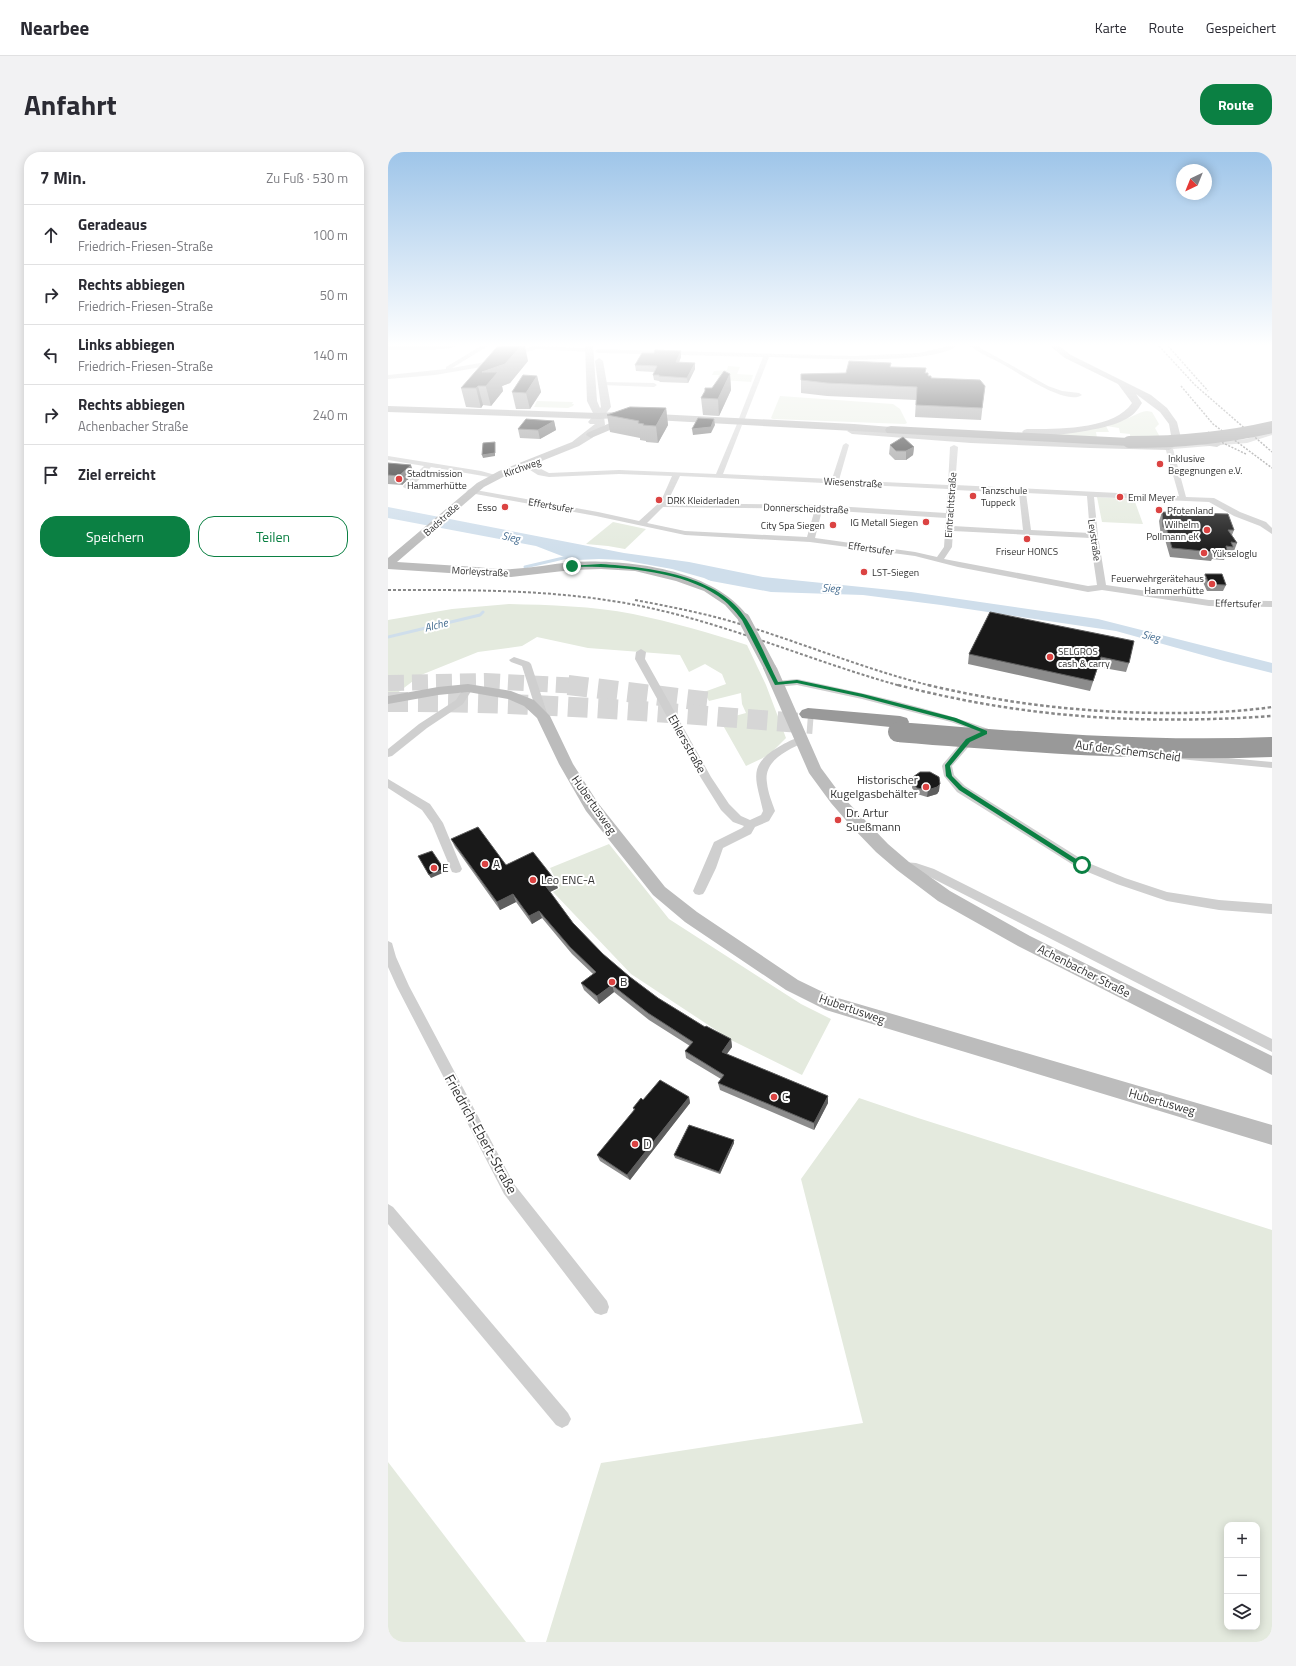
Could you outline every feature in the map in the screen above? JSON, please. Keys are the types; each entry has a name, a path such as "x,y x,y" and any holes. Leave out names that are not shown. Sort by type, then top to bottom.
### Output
{"highway":[{"path":"891,430 1152,442 1213,438 1272,427"},
{"path":"811,719 1131,749 1272,747"},
{"path":"899,727 1128,739 1220,739 1272,736"}],"main road":[{"path":"583,416 607,416"},
{"path":"599,416 614,420 634,421 740,423"},
{"path":"591,435 600,425 599,416"},
{"name":"Kirchweg","path":"581,440 591,424 599,416"},
{"path":"625,416 740,423 891,430"},
{"path":"853,429 1007,432 1052,431 1099,425 1127,416"},
{"path":"1154,416 1164,428 1169,447"},
{"path":"853,429 962,439 1124,447 1169,447 1177,442 1178,437 1170,418 1164,416"},
{"path":"591,435 614,425 634,421"},
{"name":"Kirchweg","path":"495,476 559,452 591,435"},
{"path":"1178,437 1196,442 1217,444"},
{"name":"Badstraße","path":"388,564 451,510 470,491 495,476"},
{"name":"Morleystraße","path":"388,564 511,573 576,566"},
{"name":"Achenbacher Straße","path":"576,566 618,566 646,570 696,583 720,595 736,609 744,619 770,668 814,769 836,799 882,848 903,866 944,896 1024,941 1272,1066"},
{"name":"Hubertusweg","path":"388,700 438,691 468,688 511,695 529,704 543,716 566,764 592,807 659,891 691,918 792,985 826,1002 1272,1135"}],"street":[{"path":"719,476 743,416"},
{"path":"1183,498 1169,447 1247,441 1272,433"},
{"path":"835,481 846,445"},
{"name":"Eintrachtstraße","path":"939,561 948,547 954,447"},
{"name":"Kirchweg","path":"388,458 495,476"},
{"path":"407,487 430,464"},
{"name":"Wiesenstraße","path":"526,465 541,473 550,475 627,472 1212,500 1237,514 1263,524 1272,532"},
{"path":"641,524 662,505 677,474"},
{"path":"1022,490 1027,533"},
{"name":"Effertsufer","path":"470,491 552,505 693,534 810,540 915,554 939,561 1088,589 1102,587 1209,603 1272,604"},
{"name":"Leystraße","path":"1090,494 1094,536 1102,587"},
{"name":"Donnerscheidstraße","path":"662,505 819,507 950,516"},
{"path":"810,540 819,507"},
{"path":"950,528 1094,536"},
{"name":"Ehlersstraße","path":"641,652 640,659 706,778 725,807 737,819 750,824"},
{"name":"Hubertusweg","path":"514,660 526,664 543,716"},
{"name":"Auf der Schemscheid","path":"777,684 797,682 863,696 954,720 985,732 1130,751 1272,765"},
{"path":"388,754 423,726 460,702 468,688"},
{"path":"985,732 968,741 947,766 949,776 961,789 1082,865 1121,881 1167,896 1220,905 1272,909"},
{"path":"699,891 710,868 718,845 747,831 750,824 765,818 769,811 760,780 765,762 786,747 801,740"},
{"path":"388,783 426,807 437,823 456,869"},
{"name":"Achenbacher Straße","path":"903,866 916,867 930,872 1272,1046"},
{"name":"Friedrich-Ebert-Straße","path":"388,946 390,957 403,987 509,1189 601,1306"},
{"path":"388,1212 562,1419"}],"shaded area":[{"path":"772,416 903,416 907,423 905,424 771,418"},
{"path":"1134,416 1154,416 1159,424 1155,428 1161,439 1130,436 1130,434 1120,433 1119,428 1106,426 1109,432 1096,432 1097,438 1020,433 1046,432 1085,427"},
{"path":"1097,497 1130,499 1131,502 1135,502 1143,524 1102,522"},
{"path":"613,522 646,529 625,549 586,544"},
{"path":"509,604 571,606 618,611 676,624 747,645 766,685 786,738 769,755 746,766 720,720 746,713 742,704 741,693 709,701 704,692 726,684 722,674 705,664 689,672 680,655 588,648 537,637 522,646 478,652 421,675 388,700 388,620 452,609"},
{"path":"609,844 669,919 801,1004 831,1019 802,1075 731,1040 631,974 553,892 560,888 550,868"},
{"path":"859,1098 1272,1230 1272,1642 546,1642 601,1463 863,1423 801,1179"},
{"path":"388,1462 526,1642 388,1642"}],"water":[{"name":"Sieg","path":"388,507 624,553 689,562 763,577 911,592 1098,619 1272,663 1272,673 1116,631 863,595 771,592 567,558 536,546 388,518"}],"pier":[{"path":"577,560 622,560 672,569 704,578 717,584 579,562"}],"building":[{"path":"610,416 662,416 656,426 643,425 644,424 638,423 639,421"},
{"path":"698,418 714,419 711,427 692,429"},
{"path":"526,419 554,421 538,430 518,429"},
{"path":"903,437 914,447 906,451 896,451 890,445"},
{"path":"495,442 495,453 482,455 483,443"},
{"path":"388,463 411,465 399,476 388,475"},
{"path":"1162,512 1228,514 1234,530 1228,530 1237,543 1231,542 1233,547 1226,546 1227,551 1214,550 1214,552 1172,548 1166,527 1163,527"},
{"path":"1205,574 1222,574 1226,585 1209,584"},
{"name":"SELGROS cash & carry","path":"990,612 1134,641 1129,663 1101,657 1093,681 969,654"},
{"path":"920,772 930,772 939,777 940,784 937,787 928,790 917,788 912,781 913,777"},
{"path":"478,827 506,865 533,852 555,880 545,885 573,923 603,954 658,998 705,1027 706,1026 731,1039 722,1052 828,1096 814,1123 718,1083 724,1075 685,1051 693,1042 648,1013 612,985 597,996 581,983 596,972 570,947 539,911 529,916 513,894 497,902 451,839"},
{"name":"E","path":"432,851 444,869 429,875 418,856"},
{"name":"D","path":"660,1080 689,1097 627,1175 597,1155 635,1109 633,1108 641,1098 643,1100"},
{"name":"D","path":"689,1125 734,1140 719,1172 674,1155"}],"waterway":[{"name":"Alche","path":"525,567 572,556"},
{"name":"Alche","path":"388,637 480,615 483,612"}],"tunnel":[{"path":"388,683 485,681 573,686"},
{"path":"568,685 573,686"},
{"path":"573,686 581,686"},
{"path":"573,686 712,702"},
{"path":"388,702 494,703 654,712 813,724"}],"railway":[{"path":"1206,416 1213,424 1272,468"},
{"path":"1230,416 1272,452"},
{"path":"1208,432 1223,443 1246,454"},
{"path":"388,590 519,592 585,597 618,602 650,608 714,625 838,667 901,686"},
{"path":"635,600 730,621 856,663 930,686"},
{"path":"898,685 991,705 1037,712 1084,716 1176,720 1272,716"},
{"path":"930,686 958,692 1047,706 1138,713 1195,713 1272,707"}],"place":[{"name":"Inklusive Begegnungen e.V.","path":"1160,464"},
{"name":"Stadtmission Hammerhütte","path":"399,479"},
{"name":"Tanzschule Tuppeck","path":"973,496"},
{"name":"Emil Meyer","path":"1120,497"},
{"name":"DRK Kleiderladen","path":"659,500"},
{"name":"Esso","path":"505,507"},
{"name":"Pfotenland","path":"1159,510"},
{"name":"IG Metall Siegen","path":"926,522"},
{"name":"City Spa Siegen","path":"833,525"},
{"name":"Wilhelm Pollmann eK","path":"1207,530"},
{"name":"Friseur HONCS","path":"1027,539"},
{"name":"Yükseloglu","path":"1204,553"},
{"name":"LST-Siegen","path":"864,572"},
{"name":"Feuerwehrgerätehaus Hammerhütte","path":"1212,584"},
{"name":"SELGROS cash & carry","path":"1050,657"},
{"name":"Historischer Kugelgasbehälter","path":"926,787"},
{"name":"Dr. Artur Sueßmann","path":"838,820"},
{"name":"A","path":"485,864"},
{"name":"E","path":"434,868"},
{"name":"Leo ENC-A","path":"533,880"},
{"name":"B","path":"612,982"},
{"name":"C","path":"774,1097"},
{"name":"D","path":"635,1144"}],"route":[{"path":"572,566 601,565 635,567 667,574 708,588 720,595 736,609 744,619 777,684 797,682 863,696 954,720 985,732 968,741 947,766 949,776 961,789 1082,865"}]}
